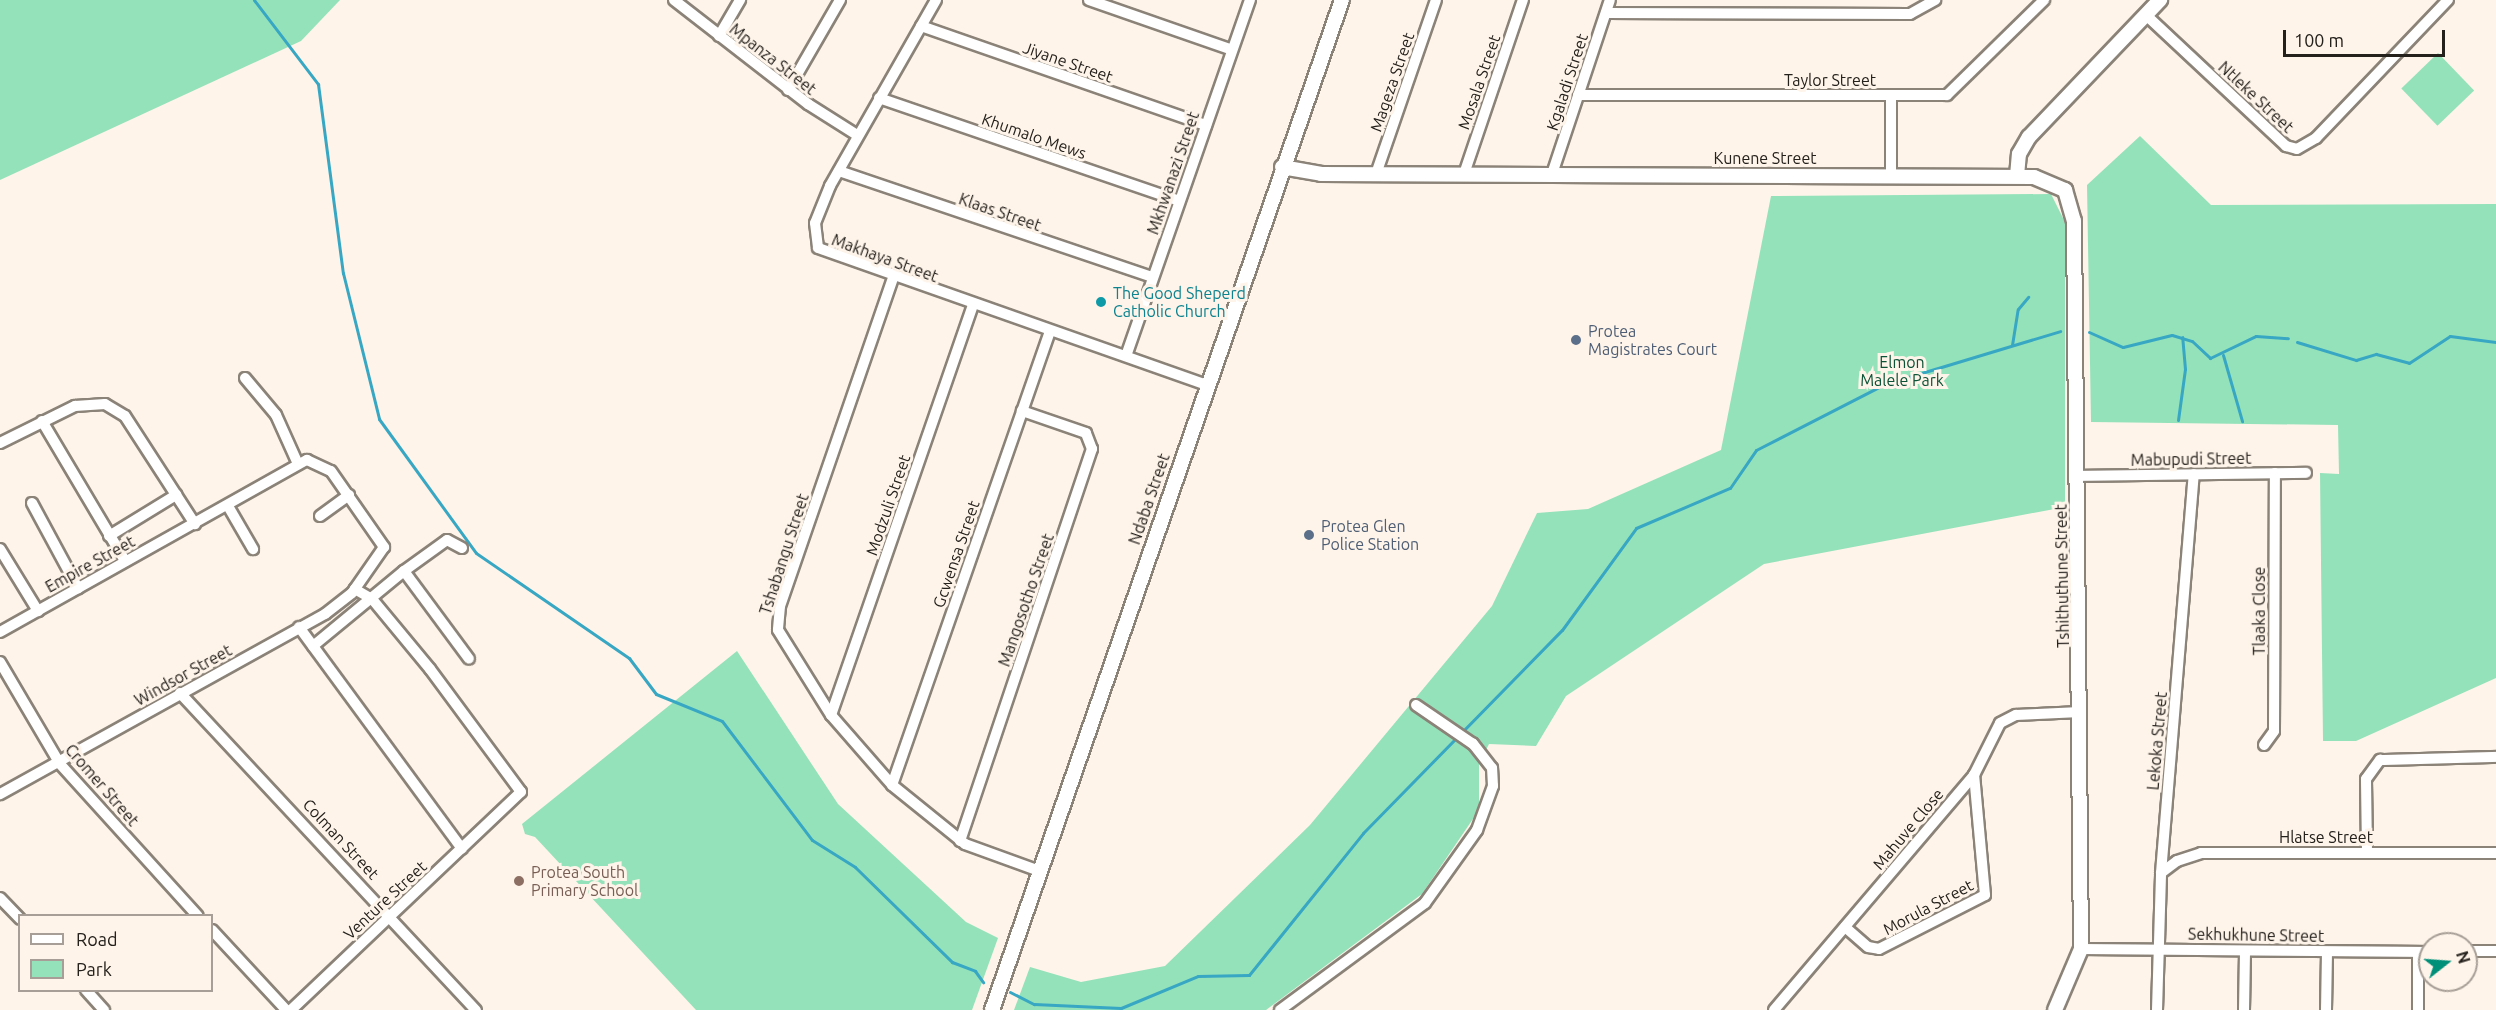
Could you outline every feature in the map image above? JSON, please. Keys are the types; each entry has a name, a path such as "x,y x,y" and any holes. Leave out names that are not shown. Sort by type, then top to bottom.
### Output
{"street":[{"name":"Mpanza Street","path":"674,0 788,90 858,135"},
{"path":"719,36 740,0"},
{"path":"788,90 840,0"},
{"name":"Makhaya Street","path":"936,0 839,171 818,214 816,245 828,256 1206,385"},
{"path":"1089,0 1230,49"},
{"name":"Mkhwanazi Street","path":"1126,356 1230,49 1250,0"},
{"name":"Mageza Street","path":"1376,174 1436,0"},
{"name":"Mosala Street","path":"1464,174 1522,0"},
{"name":"Kgaladi Street","path":"1552,174 1610,0"},
{"path":"1606,13 1910,14 1935,0"},
{"name":"Taylor Street","path":"1578,95 1891,95 1953,92 2044,0"},
{"path":"2017,176 2020,151 2029,137 2160,0"},
{"name":"Ntleke Street","path":"2146,15 2286,146 2297,149 2316,138 2448,0"},
{"name":"Ndaba Street","path":"992,1010 1038,870 1339,1"},
{"name":"Jiyane Street","path":"921,26 1206,125"},
{"path":"1891,95 1891,175"},
{"name":"Khumalo Mews","path":"879,98 1179,201"},
{"name":"Kunene Street","path":"1282,167 1310,174 2017,176"},
{"name":"Klaas Street","path":"839,171 1153,277"},
{"name":"Tshithuthune Street","path":"2017,176 2047,178 2072,202 2082,949 2055,1010"},
{"name":"Tshabangu Street","path":"893,278 777,619 784,643 831,716 892,785 960,841 1038,870"},
{"name":"Modzuli Street","path":"831,716 973,305"},
{"name":"Gcwensa Street","path":"892,785 1050,332"},
{"path":"245,378 276,415 298,464 311,460 324,464 349,495 320,516"},
{"path":"0,443 42,421 83,404 111,407 125,416 195,524"},
{"name":"Mangosotho Street","path":"960,841 1092,449 1086,433 1022,411"},
{"path":"42,421 125,561"},
{"name":"Empire Street","path":"0,632 228,506 298,464"},
{"name":"Tlaaka Close","path":"2264,745 2274,731 2275,473"},
{"name":"Mabupudi Street","path":"2077,476 2306,473"},
{"name":"Lekoka Street","path":"2157,1010 2157,948 2161,873 2194,474"},
{"path":"109,536 176,495"},
{"name":"Windsor Street","path":"0,794 60,764 180,693 299,627 356,589 384,547 349,495"},
{"path":"33,503 78,588"},
{"path":"228,506 253,549"},
{"path":"313,646 404,571 447,540 462,548"},
{"path":"0,549 38,610"},
{"path":"404,571 469,659"},
{"path":"356,589 372,599"},
{"name":"Venture Street","path":"291,1010 390,913 520,795 518,784 372,599"},
{"path":"299,627 462,849"},
{"name":"Cromer Street","path":"0,662 60,764 197,914"},
{"name":"Colman Street","path":"180,693 390,913 476,1010"},
{"path":"1280,1010 1425,903 1477,831 1493,786 1492,768 1473,744 1416,705"},
{"name":"Mahuve Close","path":"1774,1010 1974,775 2003,720 2080,712"},
{"path":"2367,852 2366,779 2380,760 2496,757"},
{"name":"Morula Street","path":"1845,927 1868,947 1878,949 1985,895 1974,775"},
{"name":"Hlatse Street","path":"2161,873 2177,861 2201,854 2496,853"},
{"path":"0,898 18,917"},
{"path":"213,931 285,1010"},
{"name":"Sekhukhune Street","path":"2082,949 2418,952"},
{"path":"2244,1010 2245,951"},
{"path":"2478,951 2496,951"},
{"path":"2326,1010 2327,952"},
{"path":"88,992 104,1010"},
{"path":"2418,992 2418,1010"}],"green space":[{"path":"0,0 340,0 301,41 0,180"},
{"path":"2438,53 2474,90 2437,126 2401,88"},
{"path":"2140,136 2211,205 2496,204 2496,678 2356,741 2323,741 2320,473 2339,474 2338,425 2091,422 2087,185"},
{"name":"Elmon Malele Park","path":"2051,194 2065,222 2065,507 1764,564 1566,696 1536,746 1489,744 1479,764 1479,810 1422,894 1266,1010 1014,1010 1030,967 1081,982 1165,966 1310,825 1492,606 1537,513 1588,509 1721,450 1771,196"},
{"path":"737,651 838,804 966,922 998,938 972,1010 696,1010 535,837 525,834 522,824"}],"waterway":[{"path":"254,0 318,84 343,273 379,419 476,553 629,658 656,694 722,721 812,840 855,867 952,962 975,971 983,982"},
{"path":"2012,345 2018,309 2028,297"},
{"path":"1010,992 1034,1004 1121,1008 1198,976 1249,975 1363,833 1562,630 1636,528 1730,488 1756,450 1885,384 2060,331"},
{"path":"2089,332 2123,347 2172,335 2192,341 2210,358 2256,336 2288,338"},
{"path":"2297,342 2356,360 2376,354 2409,363 2450,336 2496,342"},
{"path":"2178,420 2185,369 2182,337"},
{"path":"2223,355 2242,421"}],"place":[{"name":"The Good Sheperd Catholic Church","path":"1101,302"},
{"name":"Protea Magistrates Court","path":"1576,340"},
{"name":"Protea Glen Police Station","path":"1309,535"},
{"name":"Protea South Primary School","path":"519,881"}]}
